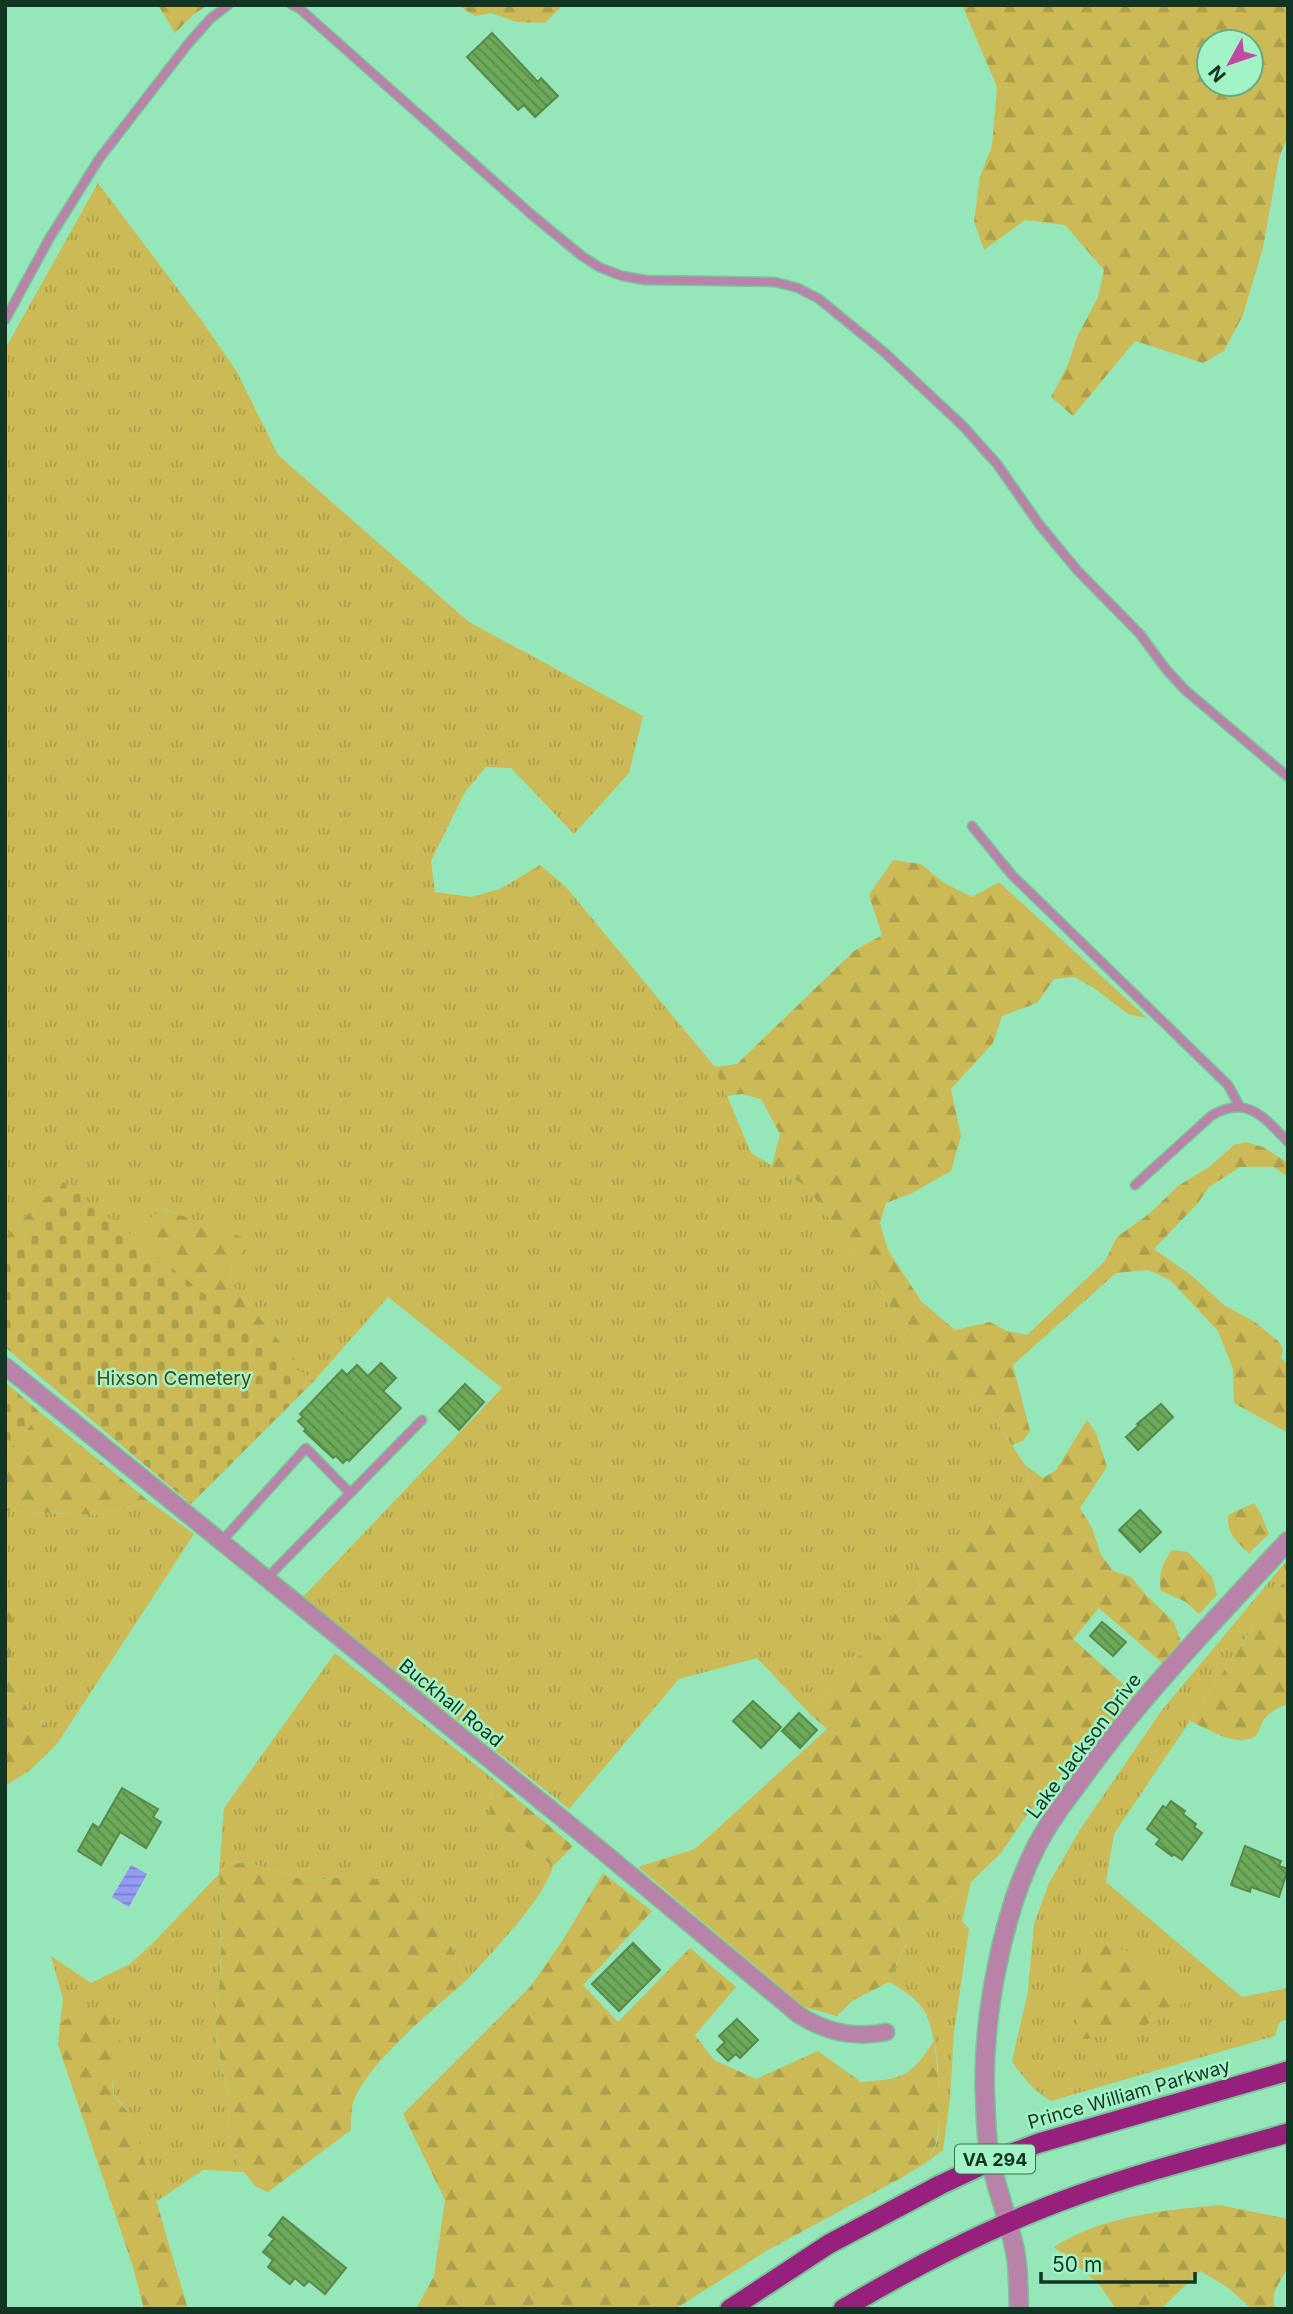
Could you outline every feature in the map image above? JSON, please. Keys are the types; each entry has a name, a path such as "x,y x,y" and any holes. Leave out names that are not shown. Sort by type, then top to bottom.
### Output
{"highway":[{"name":"Prince William Parkway","path":"730,2309 829,2244 991,2161 1050,2140 1288,2071"},
{"path":"843,2309 933,2258 1007,2223 1100,2188 1288,2133"}],"street":[{"name":"Buckhall Road","path":"5,1366 601,1850 799,2015 835,2032 871,2036 886,2032"},
{"name":"Lake Jackson Drive","path":"1019,2309 1017,2265 991,2161 985,2094 990,2007 1009,1918 1020,1881 1037,1845 1061,1807 1113,1737 1167,1672 1288,1541"}],"lane":[{"path":"5,320 49,239 99,159 188,44 210,19 228,5"},
{"path":"292,5 299,8 379,77 532,215 599,267 622,276 646,280 775,282 798,288 819,299 884,352 963,426 996,464 1077,570 1140,634 1184,689 1288,777"},
{"path":"972,826 1012,875 1228,1085 1240,1107"},
{"path":"1135,1185 1210,1116 1220,1110 1240,1107 1261,1114 1288,1142"},
{"path":"266,1579 422,1420"},
{"path":"221,1542 306,1448 350,1493"}],"green space":[{"path":"158,5 208,5 194,14 175,33"},
{"path":"458,5 563,5 545,23 517,22 491,13 475,16"},
{"path":"962,5 1288,5 1288,136 1279,158 1263,248 1243,315 1224,351 1203,363 1135,341 1073,416 1051,397 1098,297 1104,270 1065,225 1025,220 984,250 974,221 980,176 992,146 997,87"},
{"path":"98,183 237,372 278,455 469,622 643,716 629,773 574,834 511,768 486,767 465,792 431,861 435,892 471,897 500,889 540,865 566,887 715,1067 751,1153 807,1187 934,1366 989,1411 1025,1465 1029,1480 1022,1491 969,1541 914,1560 920,1586 809,1713 757,1658 679,1679 569,1809 303,1597 502,1388 388,1297 314,1381 302,1372 302,1368 230,1282 232,1264 249,1241 164,1209 129,1235 64,1183 5,1238 5,349"},
{"path":"893,860 921,864 944,883 972,897 999,882 1147,1018 1128,1014 1094,988 1074,977 1054,979 1037,1003 1002,1016 993,1043 951,1089 961,1136 951,1171 912,1193 886,1203 880,1223 888,1250 921,1301 955,1330 990,1322 1007,1331 1027,1335 1105,1261 1117,1237 1149,1214 1178,1186 1209,1167 1234,1145 1246,1142 1263,1147 1288,1163 1288,1177 1274,1167 1240,1167 1209,1187 1198,1203 1154,1249 1191,1275 1225,1306 1255,1322 1279,1342 1283,1349 1281,1358 1288,1365 1288,1433 1234,1403 1233,1369 1218,1331 1170,1280 1148,1270 1116,1273 1013,1365 1030,1431 1023,1441 1012,1445 989,1411 934,1366 807,1187 772,1166 780,1134 761,1099 742,1094 725,1096 715,1067 737,1064 854,951 882,935 869,895"},
{"path":"64,1182 129,1234 163,1209 250,1240 232,1264 230,1282 302,1368 302,1372 5,1272 5,1238"},
{"name":"Hixson Cemetery","path":"64,1182 314,1381 191,1504 5,1347 5,1258"},
{"path":"5,1382 41,1413 5,1455"},
{"path":"41,1413 150,1502 94,1515 5,1511 5,1455"},
{"path":"1087,1420 1096,1433 1107,1467 1080,1508 1092,1528 1101,1555 1113,1571 1131,1577 1174,1622 1181,1642 1162,1663 1099,1608 1073,1639 1135,1695 1024,1819 1001,1853 971,1882 912,1925 896,1921 905,1944 889,1982 852,2001 837,2016 804,2007 638,1867 695,1849 827,1729 809,1713 920,1586 914,1560 969,1540 1022,1491 1029,1480 1025,1465 1043,1478 1056,1470"},
{"path":"150,1502 194,1534 57,1744 46,1726 31,1714 7,1676 13,1626 5,1598 5,1511 94,1515"},
{"path":"1254,1503 1269,1534 1249,1553 1231,1532 1228,1515"},
{"path":"1172,1550 1188,1552 1212,1577 1217,1595 1199,1614 1186,1602 1161,1591 1162,1569"},
{"path":"1288,1559 1288,1575 1114,1834 1106,1882 1242,1997 1288,1988 1288,2018 1279,2023 1275,2036 1051,2101 1025,2079 1012,2062 1028,1991 1034,1924 1049,1883 1081,1828 1162,1710"},
{"path":"1288,1575 1288,1704 1267,1716 1257,1734 1250,1739 1233,1739 1190,1721"},
{"path":"5,1598 13,1626 7,1676 31,1714 46,1726 57,1744 29,1771 5,1786"},
{"path":"335,1653 492,1778 489,1813 512,1837 553,1866 548,1880 528,1910 467,1980 448,1940 409,1897 344,1877 307,1881 246,1862 229,1865 219,1873 224,1808"},
{"path":"492,1778 573,1846 553,1866 512,1837 489,1813"},
{"path":"246,1862 307,1881 344,1877 380,1879 409,1897 448,1940 467,1980 403,2037 372,2072 353,2103 351,2130 268,2192 256,2187 230,2148 226,2131 231,2107 215,2021 222,1927 219,1873 229,1865"},
{"path":"603,1873 652,1911 583,1985 618,2022 690,1948 736,1987 695,2035 714,2060 756,2079 818,2051 861,2082 897,2077 912,2069 934,2041 942,2107 936,2144 927,2162 768,2250 675,2309 416,2309 434,2276 445,2200 403,2114 530,1987 561,1943"},
{"path":"219,1874 222,1927 215,2021 231,2107 226,2131 230,2148 244,2172 203,2170 156,2202 131,2115 114,2095 113,2073 120,2056 76,2013 60,2023 63,1999 51,1956 91,1983 130,1964"},
{"path":"971,1882 962,1921 969,1929 954,2032 950,2099 943,2150 927,2162 936,2145 939,2130 939,2074 933,2035 923,2009 912,1997 889,1982 905,1945 896,1920 912,1925"},
{"path":"1098,1943 1137,1954 1188,2001 1135,2031 1078,2040 1071,1968 1083,1949"},
{"path":"95,2007 107,2016 119,2034 121,2049 113,2079 114,2094 131,2115 188,2309 144,2309 133,2267 58,2045 60,2023 76,2013"},
{"path":"1220,2205 1288,2219 1289,2262 1275,2292 1276,2309 1252,2309 1227,2287 1200,2271 1161,2309 1116,2309 1099,2284 1054,2247 1073,2236 1113,2221 1156,2212"}],"water":[{"path":"131,1865 147,1874 129,1907 112,1897"}],"building":[{"path":"492,33 538,82 541,78 558,96 535,117 524,105 518,110 467,57"},
{"path":"381,1363 396,1378 383,1391 401,1408 349,1461 347,1459 343,1463 336,1456 333,1458 304,1431 306,1429 298,1421 303,1417 300,1414 342,1370 347,1375 357,1365 368,1376"},
{"path":"465,1384 484,1402 459,1430 439,1411"},
{"path":"1161,1404 1173,1417 1138,1450 1126,1437"},
{"path":"1140,1510 1161,1532 1140,1552 1119,1530"},
{"path":"1102,1622 1126,1642 1113,1656 1090,1636"},
{"path":"753,1701 781,1727 761,1748 733,1721"},
{"path":"799,1713 817,1730 800,1748 782,1731"},
{"path":"122,1788 158,1809 153,1817 161,1822 146,1848 120,1832 101,1865 78,1851 93,1824 99,1828"},
{"path":"1171,1801 1185,1811 1183,1814 1196,1824 1194,1827 1202,1833 1182,1860 1156,1844 1160,1839 1147,1829 1163,1806 1166,1808"},
{"path":"1245,1846 1281,1861 1279,1866 1288,1869 1279,1897 1251,1887 1250,1892 1231,1885"},
{"path":"633,1943 660,1970 619,2011 592,1984"},
{"path":"737,2019 758,2040 740,2058 736,2054 728,2061 717,2050 725,2042 719,2036"},
{"path":"283,2217 346,2268 325,2294 309,2281 304,2286 295,2278 290,2284 268,2267 273,2260 263,2252 274,2239 269,2235"}]}
